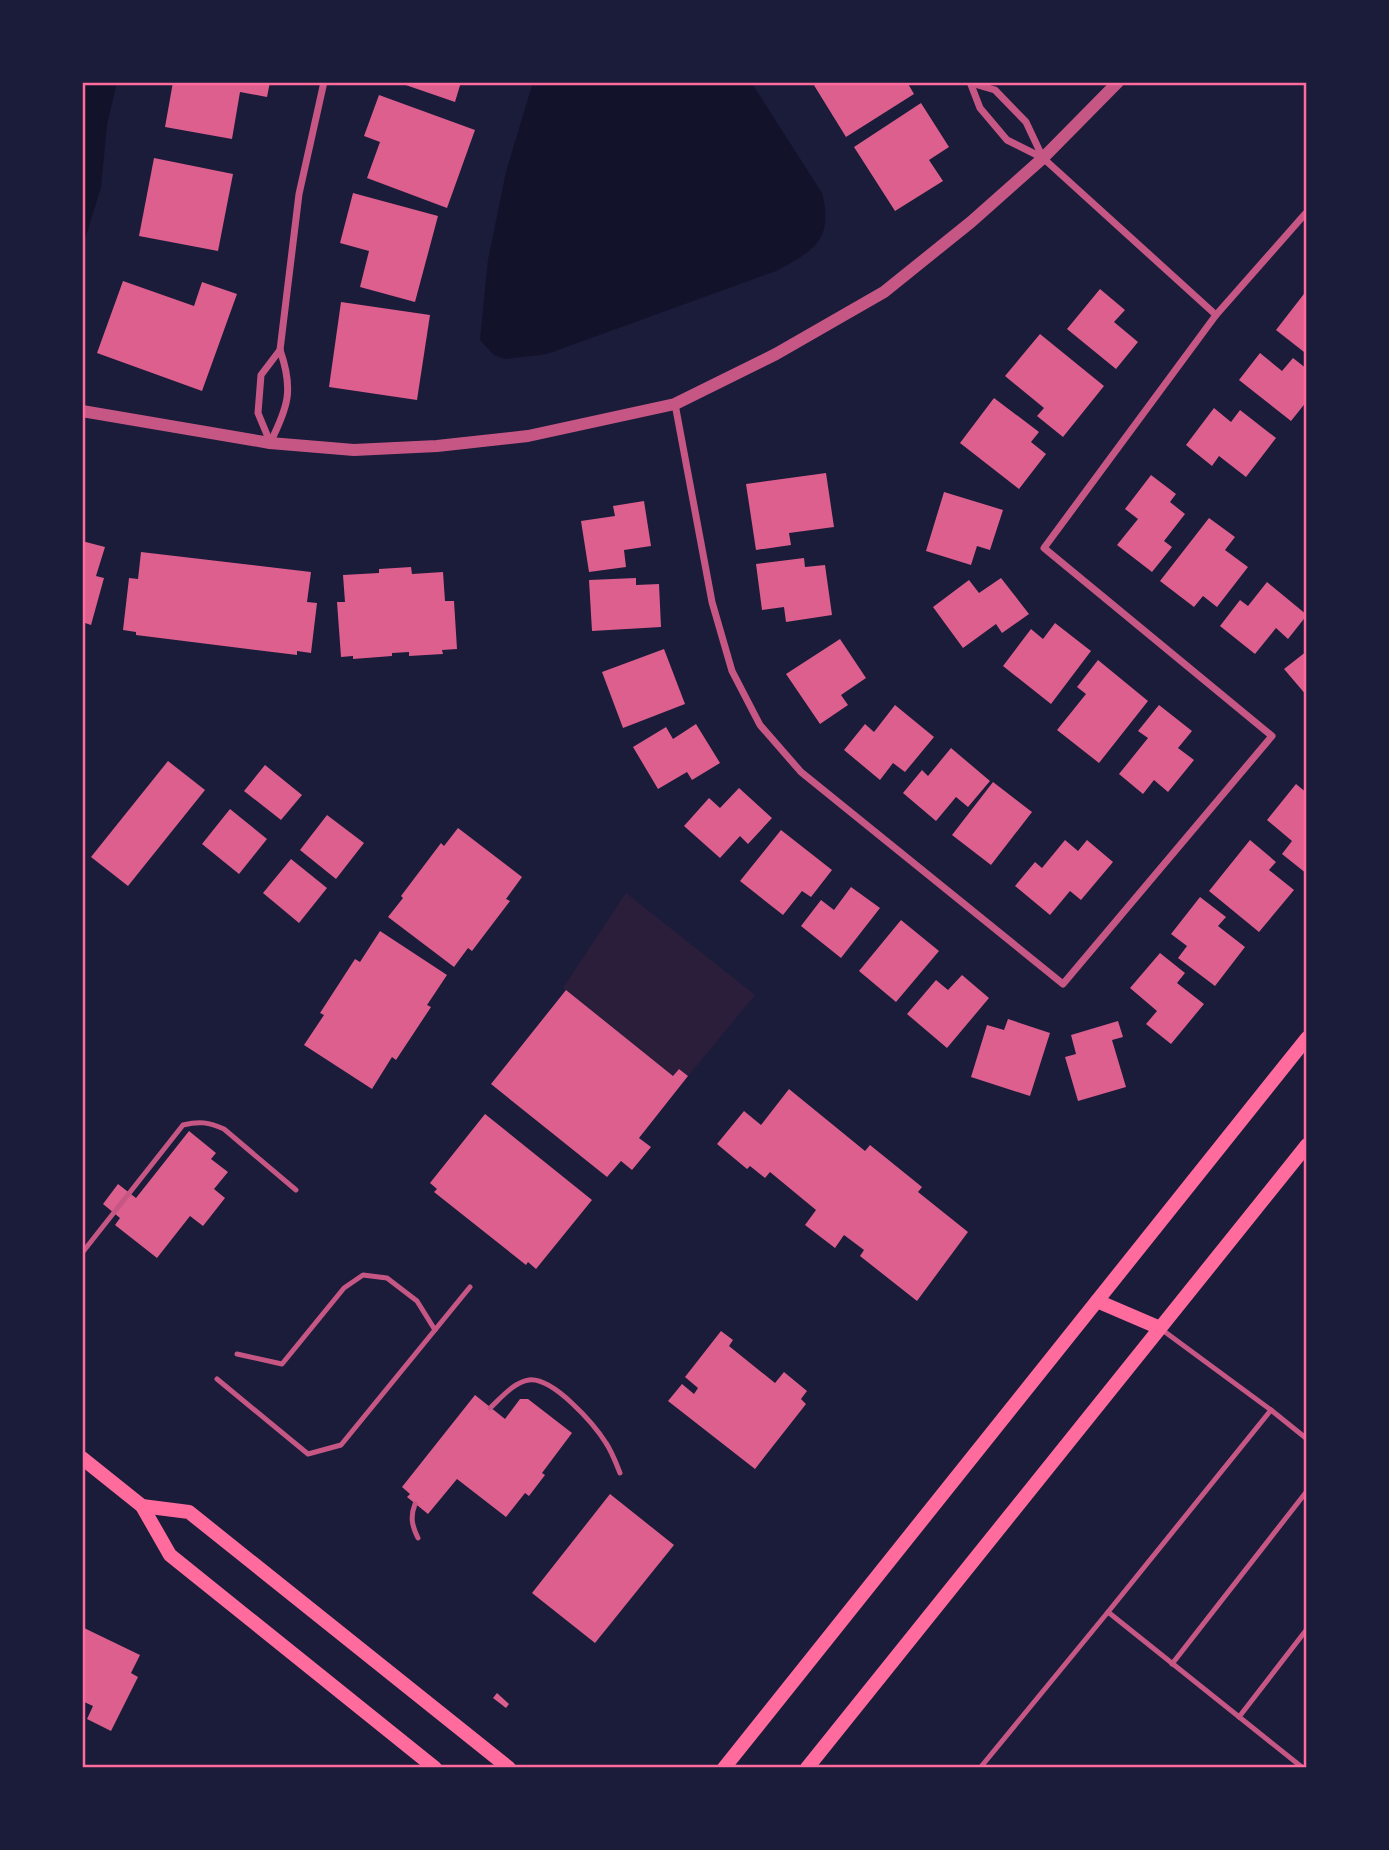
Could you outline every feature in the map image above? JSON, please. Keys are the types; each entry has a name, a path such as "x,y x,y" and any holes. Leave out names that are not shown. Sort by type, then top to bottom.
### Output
{"main road":[{"path":"724,1768 1307,1038"},
{"path":"807,1768 1307,1145"},
{"path":"1097,1301 1160,1328"},
{"path":"82,1458 142,1506 170,1555 435,1768"},
{"path":"142,1506 189,1512 509,1768"}],"street":[{"path":"270,443 286,411 289,374 280,350 299,194 324,82"},
{"path":"82,411 270,443 354,450 437,446 528,436 675,404 776,354 884,292 971,222 1043,158 1118,82"},
{"path":"970,83 995,90 1026,122 1043,158"},
{"path":"970,83 979,108 1007,140 1043,158 1216,316"},
{"path":"675,404 712,602 732,671 760,725 801,772 1063,984 1272,736 1044,548 1216,316 1306,214"},
{"path":"270,443 258,414 261,375 280,350"}],"lane":[{"path":"82,1253 183,1125 204,1122 224,1129 296,1190"},
{"path":"237,1354 282,1364 344,1288 363,1275 387,1278 417,1301 435,1330"},
{"path":"217,1379 308,1454 341,1445 470,1287"},
{"path":"1160,1328 1307,1439"},
{"path":"490,1408 514,1386 529,1380 545,1382 558,1391 597,1430 609,1447 620,1473"},
{"path":"980,1768 1271,1410"},
{"path":"1172,1664 1307,1490"},
{"path":"415,1504 412,1527 418,1538"},
{"path":"1108,1612 1303,1768 1307,1763"},
{"path":"1239,1717 1307,1629"}],"shaded area":[{"path":"82,82 117,82 107,125 101,187 82,249"},
{"path":"533,82 751,82 822,193 825,209 823,233 810,250 776,271 547,354 505,359 494,355 480,340 488,260 506,172"},
{"path":"626,893 755,995 688,1076 679,1069 673,1076 563,988"}],"building":[{"path":"173,82 270,82 267,97 240,92 232,139 165,127"},
{"path":"397,82 461,82 455,102"},
{"path":"812,82 907,82 914,94 846,137"},
{"path":"379,95 475,130 447,208 367,178 380,142 364,136"},
{"path":"921,103 949,147 929,160 943,181 895,211 854,147"},
{"path":"154,158 233,174 218,251 139,236"},
{"path":"353,193 438,216 415,302 360,287 369,251 340,243"},
{"path":"123,281 194,306 202,282 237,294 202,391 97,353"},
{"path":"1100,289 1125,310 1114,322 1138,342 1116,369 1067,329"},
{"path":"1307,290 1307,348 1304,352 1276,330"},
{"path":"341,302 430,315 417,400 329,387"},
{"path":"1040,334 1104,386 1063,437 1037,416 1044,408 1005,376"},
{"path":"1260,353 1282,371 1293,358 1307,369 1307,401 1291,421 1239,380"},
{"path":"994,398 1039,432 1031,442 1046,454 1019,489 960,443"},
{"path":"1214,408 1231,422 1240,410 1276,438 1246,477 1219,456 1212,466 1186,445"},
{"path":"826,473 834,527 789,533 791,545 756,550 746,484"},
{"path":"1151,475 1176,494 1170,502 1185,514 1164,541 1172,547 1152,572 1117,545 1138,519 1125,509"},
{"path":"944,492 1003,510 990,550 977,546 971,565 926,551"},
{"path":"644,501 651,546 624,550 626,567 589,572 581,521 615,516 613,506"},
{"path":"1209,518 1235,537 1225,550 1248,567 1217,607 1203,596 1194,607 1160,581"},
{"path":"82,541 105,547 96,576 104,578 91,625 82,622"},
{"path":"141,552 311,572 307,602 317,603 311,653 297,651 297,655 136,635 136,632 123,630 129,578 138,579"},
{"path":"804,558 805,567 825,565 832,615 786,622 784,607 762,610 756,564"},
{"path":"411,567 412,574 443,572 445,601 454,601 457,649 442,650 443,654 409,656 409,652 353,659 353,656 341,657 337,602 345,602 343,575 379,573 379,569"},
{"path":"636,578 636,585 659,584 661,627 592,631 589,580"},
{"path":"1001,578 1029,614 1002,633 996,624 963,648 933,607 969,580 979,593"},
{"path":"1267,582 1307,615 1288,639 1276,628 1255,654 1220,626 1240,600 1248,606"},
{"path":"1055,623 1091,651 1051,704 1003,666 1031,629 1043,639"},
{"path":"840,639 866,678 841,695 848,705 820,724 786,674"},
{"path":"664,649 685,704 623,728 602,672"},
{"path":"1307,651 1307,696 1284,669"},
{"path":"1098,660 1148,701 1099,763 1057,730 1086,694 1077,687"},
{"path":"895,705 934,737 905,772 893,763 880,780 844,750 865,724 874,732"},
{"path":"1159,705 1192,731 1178,748 1194,760 1168,792 1154,780 1143,794 1119,774 1148,738 1138,731"},
{"path":"696,724 720,763 692,780 687,772 658,789 633,747 666,727 673,739"},
{"path":"951,748 990,781 968,807 956,797 936,821 903,793 922,770 928,776"},
{"path":"168,761 205,790 128,886 91,857"},
{"path":"265,765 302,795 281,820 244,791"},
{"path":"993,782 1032,812 991,865 952,835"},
{"path":"1296,784 1307,793 1307,874 1282,854 1292,841 1267,820"},
{"path":"739,788 772,818 748,844 740,836 720,858 684,826 709,798 720,808"},
{"path":"230,809 267,839 239,874 202,844"},
{"path":"327,815 364,843 336,879 300,850"},
{"path":"458,828 522,877 506,899 510,901 472,951 468,948 454,967 388,917 441,843 444,846"},
{"path":"781,830 832,870 811,897 802,891 783,915 740,881"},
{"path":"1065,840 1078,851 1087,840 1113,862 1081,900 1070,891 1050,915 1015,886 1035,862 1042,868"},
{"path":"1250,840 1276,862 1269,870 1294,890 1259,932 1209,891"},
{"path":"291,859 327,888 299,923 263,893"},
{"path":"851,887 880,908 841,958 801,926 821,900 834,910"},
{"path":"1200,897 1226,917 1218,926 1245,947 1215,986 1178,958 1187,946 1171,934"},
{"path":"901,920 939,951 896,1002 859,971"},
{"path":"380,931 447,975 427,1005 431,1007 396,1060 392,1057 372,1089 304,1045 324,1015 320,1013 355,959 360,962"},
{"path":"1160,953 1185,973 1177,983 1204,1004 1171,1044 1146,1024 1157,1011 1130,988"},
{"path":"962,975 989,998 947,1048 907,1014 936,980 948,990"},
{"path":"566,990 673,1076 679,1069 688,1076 639,1138 651,1147 632,1170 621,1161 607,1177 491,1084"},
{"path":"1008,1019 1050,1033 1030,1096 971,1077 987,1025 1004,1030"},
{"path":"1118,1021 1123,1037 1112,1040 1126,1087 1078,1101 1065,1057 1076,1054 1071,1035"},
{"path":"789,1089 865,1151 870,1145 922,1187 918,1192 968,1232 917,1301 860,1256 864,1250 844,1235 835,1248 805,1225 816,1210 770,1172 765,1178 750,1166 747,1169 717,1144 744,1111 761,1125"},
{"path":"485,1114 592,1200 536,1269 528,1262 526,1265 434,1192 437,1189 430,1183"},
{"path":"189,1131 216,1153 211,1159 228,1172 214,1189 225,1198 203,1226 190,1216 157,1258 115,1225 120,1218 103,1204 118,1184 136,1198"},
{"path":"721,1331 733,1340 729,1346 775,1383 784,1372 807,1391 801,1399 806,1404 755,1469 668,1401 682,1384 694,1394 698,1388 685,1377"},
{"path":"475,1395 505,1419 520,1399 528,1399 572,1433 542,1473 545,1475 529,1496 525,1493 506,1517 457,1479 428,1514 407,1497 410,1494 402,1487"},
{"path":"610,1494 674,1545 595,1643 532,1593"},
{"path":"82,1627 140,1655 131,1673 138,1677 111,1731 87,1719 93,1706 82,1701"},
{"path":"497,1693 509,1704 506,1708 493,1698"}]}
